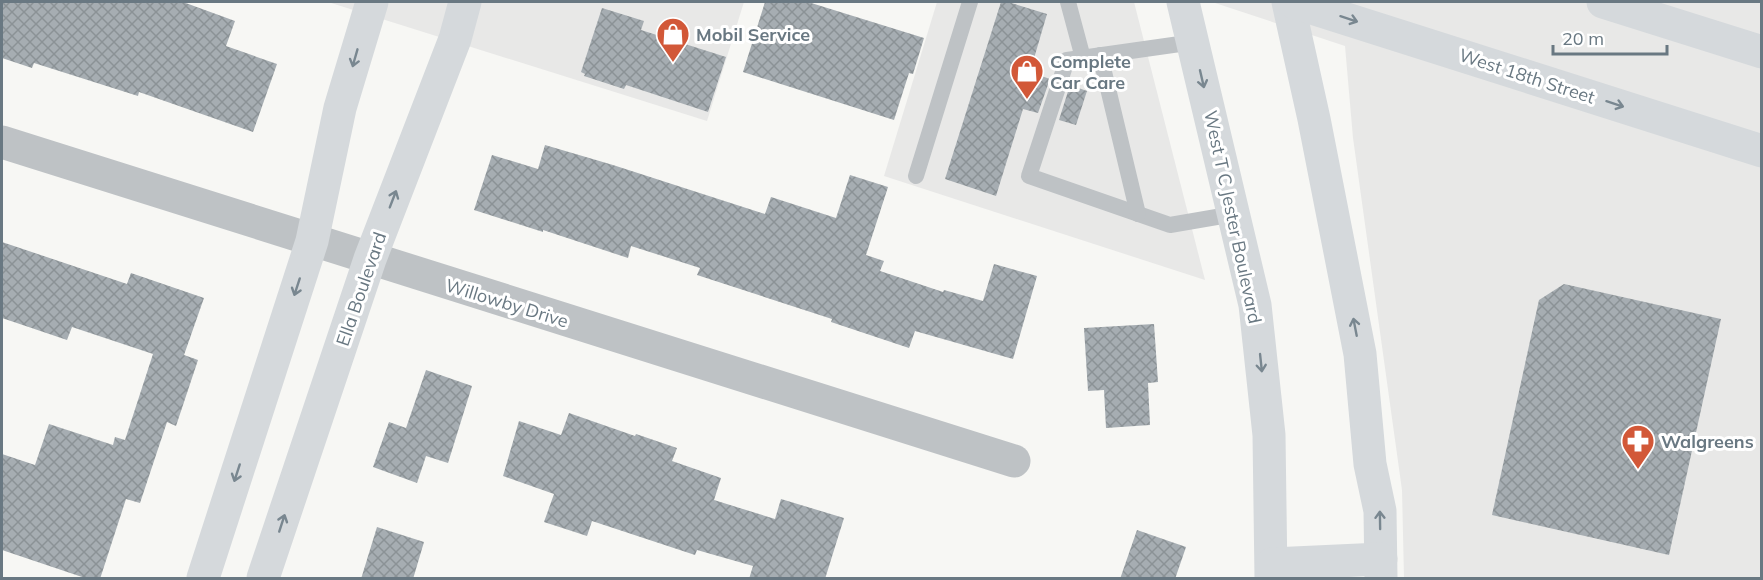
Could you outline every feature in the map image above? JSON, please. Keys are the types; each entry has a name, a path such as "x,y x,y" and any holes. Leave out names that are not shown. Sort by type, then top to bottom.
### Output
{"main road":[{"path":"202,579 312,241 340,108 372,2"},
{"name":"Ella Boulevard","path":"263,579 370,259 455,39 465,2"},
{"name":"West T C Jester Boulevard","path":"1183,2 1255,305 1269,435 1272,571"},
{"path":"1272,571 1381,569 1380,511 1370,464 1360,354 1314,119 1288,2"},
{"name":"West 18th Street","path":"1293,2 1761,151"},
{"path":"1603,2 1761,52"}],"street":[{"name":"Willowby Drive","path":"2,142 1014,461"}],"lane":[{"path":"916,177 970,2"},
{"path":"1068,2 1083,58"},
{"path":"1194,42 1067,60 1029,177 1170,225 1234,214"},
{"path":"1100,55 1138,214"}],"shaded area":[{"path":"328,2 744,2 707,121"},
{"path":"937,2 1134,2 1205,280 884,176"},
{"path":"1212,2 1761,2 1761,578 1404,578 1402,490 1353,138 1345,46"}],"building":[{"path":"2,2 183,2 235,21 226,46 277,64 253,132 139,92 138,96 34,63 32,68 2,58"},
{"path":"765,2 808,2 924,38 913,74 909,73 894,120 743,72"},
{"name":"Complete Car Care","path":"1001,2 1047,14 1030,72 1050,79 1038,113 1023,109 996,196 945,179"},
{"path":"602,8 644,21 641,30 726,57 708,112 626,85 624,89 584,76 585,74 581,72"},
{"path":"1070,85 1087,91 1076,125 1059,120"},
{"path":"545,145 765,214 771,197 836,218 850,175 888,187 866,255 884,261 880,271 943,292 944,290 983,301 994,264 1037,276 1013,359 915,331 909,348 831,322 832,319 697,275 700,268 631,246 628,258 474,210 492,155 538,169"},
{"path":"2,242 127,284 131,273 204,298 184,355 198,360 176,426 167,422 140,503 126,499 100,579 88,579 2,550 2,454 35,465 49,424 113,445 115,437 125,440 153,354 72,327 67,340 2,318"},
{"name":"Walgreens","path":"1564,284 1721,319 1669,555 1492,515 1539,300"},
{"path":"1154,324 1158,382 1148,383 1150,425 1106,428 1104,390 1088,391 1084,328"},
{"path":"426,370 472,386 448,463 426,456 417,483 373,467 389,422 406,428"},
{"path":"569,413 677,448 672,461 721,478 714,500 775,519 781,499 844,518 825,579 749,579 753,566 697,550 695,555 592,521 587,536 544,522 554,494 503,476 519,421 561,435"},
{"path":"377,527 424,542 413,579 361,579"},
{"path":"1137,530 1186,547 1175,579 1120,579"}],"place":[{"name":"Mobil Service","path":"673,63"},
{"name":"Complete Car Care","path":"1027,100"},
{"name":"Walgreens","path":"1638,470"}]}
